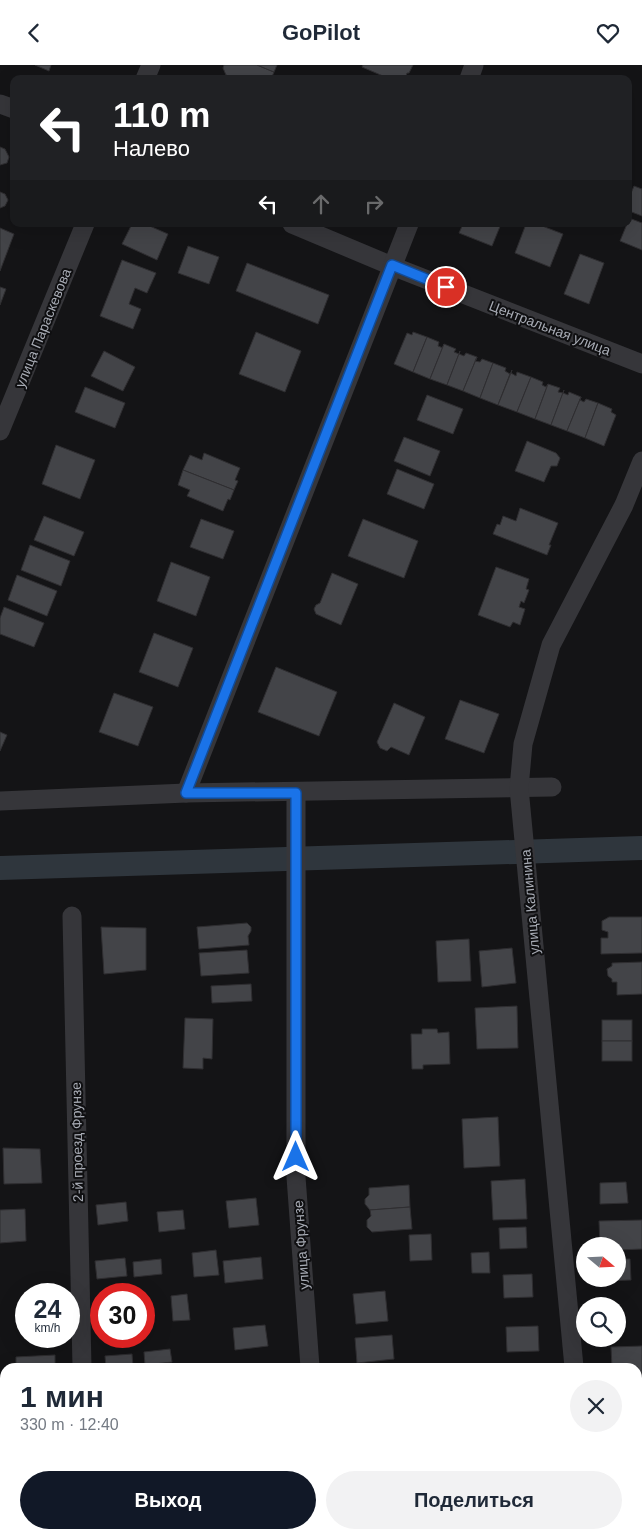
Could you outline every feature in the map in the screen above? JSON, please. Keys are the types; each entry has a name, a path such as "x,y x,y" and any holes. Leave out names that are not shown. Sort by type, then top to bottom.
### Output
{"street":[{"name":"улица Параскевова","path":"0,431 84,227"},
{"name":"Центральная улица","path":"299,227 642,364"},
{"path":"186,793 408,227"},
{"name":"улица Калинина","path":"574,1363 519,788 523,744 551,645 624,505 642,461"},
{"path":"0,801 186,793 296,793 552,787"},
{"name":"улица Фрунзе","path":"296,793 296,1177 310,1363"},
{"name":"2-й проезд Фрунзе","path":"72,916 82,1363"}],"building":[{"path":"35,65 51,65 49,71"},
{"path":"224,65 257,65 274,72 273,75 226,75 223,68"},
{"path":"257,65 277,65 274,72"},
{"path":"363,65 413,65 406,75 381,75 362,67"},
{"path":"0,147 5,149 9,157 7,163 0,165"},
{"path":"634,186 642,189 642,216 632,212 632,191"},
{"path":"0,192 5,194 8,200 5,206 0,208"},
{"path":"632,219 642,223 642,250 620,241 626,227 632,227"},
{"path":"130,227 152,227 168,234 157,260 122,244"},
{"path":"462,227 500,227 492,246 459,233"},
{"path":"525,227 545,227 563,234 550,267 515,253"},
{"path":"0,228 14,234 0,271"},
{"path":"188,246 219,257 209,284 178,273"},
{"path":"580,254 604,263 589,304 564,294"},
{"path":"122,260 156,273 147,293 135,288 129,304 141,309 133,329 100,316"},
{"path":"247,263 329,295 318,324 236,291"},
{"path":"0,287 6,289 0,305"},
{"path":"256,332 301,351 285,392 239,374"},
{"path":"413,332 427,337 413,372 394,364 407,333 412,335"},
{"path":"427,337 439,342 438,346 442,348 430,379 413,372"},
{"path":"444,344 456,349 454,352 459,354 447,385 430,379"},
{"path":"104,351 135,367 123,391 91,376"},
{"path":"460,351 459,354 464,356 466,353 477,357 463,391 447,385"},
{"path":"482,359 493,363 480,398 463,391 475,361 480,362"},
{"path":"493,363 506,368 505,371 510,374 498,405 480,398"},
{"path":"512,370 511,373 516,376 517,372 531,377 517,412 498,405"},
{"path":"531,377 543,382 542,385 546,387 548,384 535,419 517,412"},
{"path":"548,384 560,388 558,392 563,393 551,425 535,419"},
{"path":"85,387 125,403 115,428 75,412"},
{"path":"564,390 563,393 568,395 569,392 581,397 567,431 551,425"},
{"path":"427,395 463,409 453,434 417,420"},
{"path":"581,397 580,400 584,402 586,399 598,403 585,438 567,431"},
{"path":"598,403 612,409 611,412 616,415 604,446 585,438"},
{"path":"404,437 440,451 430,476 394,461"},
{"path":"527,441 556,453 560,458 557,466 551,466 544,482 515,471"},
{"path":"56,445 95,460 80,499 42,484"},
{"path":"204,453 240,468 235,480 238,481 234,490 183,470 190,455 202,460"},
{"path":"397,469 434,484 424,509 387,494"},
{"path":"183,470 234,490 223,511 187,496 190,490 178,485"},
{"path":"520,508 558,523 547,555 493,534 497,524 500,525 503,516 516,521"},
{"path":"44,516 84,532 74,556 34,540"},
{"path":"201,519 234,531 223,559 190,547"},
{"path":"363,519 418,541 404,578 348,556"},
{"path":"30,545 70,561 61,586 21,570"},
{"path":"171,562 210,577 196,616 157,601"},
{"path":"496,567 529,579 526,589 529,590 524,603 521,601 519,607 525,609 520,625 513,622 510,627 478,615"},
{"path":"332,573 358,584 341,625 316,614 314,609 320,603"},
{"path":"17,575 57,591 47,616 8,600"},
{"path":"4,607 44,623 34,647 0,634 0,618"},
{"path":"154,633 193,648 178,687 139,672"},
{"path":"276,667 337,692 319,736 258,712"},
{"path":"114,693 153,707 138,746 99,732"},
{"path":"460,700 499,714 484,753 445,739"},
{"path":"394,703 425,717 409,755 391,747 387,751 380,748 377,742"},
{"path":"0,732 7,735 0,751"},
{"path":"609,917 642,917 642,953 601,954 601,938 608,938 608,932 602,930 602,921"},
{"path":"247,923 251,927 248,936 249,945 199,949 197,927"},
{"path":"101,927 146,928 146,970 104,974"},
{"path":"469,939 471,981 438,982 436,941"},
{"path":"512,948 516,983 482,987 479,951"},
{"path":"247,950 249,973 201,976 199,953"},
{"path":"642,962 642,994 617,995 617,982 612,982 612,979 608,976 607,969 612,966 612,963"},
{"path":"251,984 252,1001 212,1003 211,986"},
{"path":"517,1006 518,1048 477,1049 475,1008"},
{"path":"185,1018 213,1019 212,1059 203,1058 203,1069 183,1068"},
{"path":"602,1020 632,1020 632,1041 602,1041"},
{"path":"422,1029 437,1029 438,1033 449,1032 450,1064 423,1065 423,1069 412,1069 411,1034 422,1034"},
{"path":"602,1041 632,1041 632,1061 602,1061"},
{"path":"498,1117 500,1166 464,1168 462,1119"},
{"path":"3,1148 40,1149 42,1183 4,1184"},
{"path":"525,1179 527,1219 493,1220 491,1181"},
{"path":"626,1182 628,1203 600,1204 600,1183"},
{"path":"409,1185 410,1207 370,1210 365,1204 365,1199 369,1195 369,1188"},
{"path":"256,1198 259,1225 229,1228 226,1201"},
{"path":"126,1202 128,1221 98,1225 96,1205"},
{"path":"410,1207 412,1229 372,1232 367,1227 367,1220 371,1216 370,1210"},
{"path":"25,1209 26,1241 0,1243 0,1210"},
{"path":"183,1210 185,1229 159,1232 157,1212"},
{"path":"642,1220 642,1249 626,1250 626,1237 600,1237 599,1221"},
{"path":"526,1227 527,1248 500,1249 499,1228"},
{"path":"431,1234 432,1260 410,1261 409,1235"},
{"path":"216,1250 219,1275 194,1277 192,1253"},
{"path":"489,1252 490,1273 472,1273 471,1253"},
{"path":"261,1257 263,1279 225,1283 223,1261"},
{"path":"125,1258 127,1276 97,1279 95,1261"},
{"path":"161,1259 162,1274 134,1277 133,1262"},
{"path":"626,1259 630,1259 631,1280 626,1280"},
{"path":"532,1274 533,1297 504,1298 503,1275"},
{"path":"385,1291 388,1321 356,1324 353,1294"},
{"path":"187,1294 190,1320 173,1321 171,1296"},
{"path":"265,1325 268,1346 235,1350 233,1328"},
{"path":"538,1326 539,1351 507,1352 506,1327"},
{"path":"392,1335 394,1359 357,1363 355,1338"},
{"path":"642,1346 642,1363 612,1363 611,1347"},
{"path":"170,1349 172,1362 145,1363 144,1352"},
{"path":"132,1354 133,1363 106,1363 105,1356"},
{"path":"55,1355 55,1363 16,1363 16,1357"}],"waterway":[{"path":"0,868 642,848"}],"route":[{"path":"296,1157 296,793 186,793 392,265 446,287"}]}
